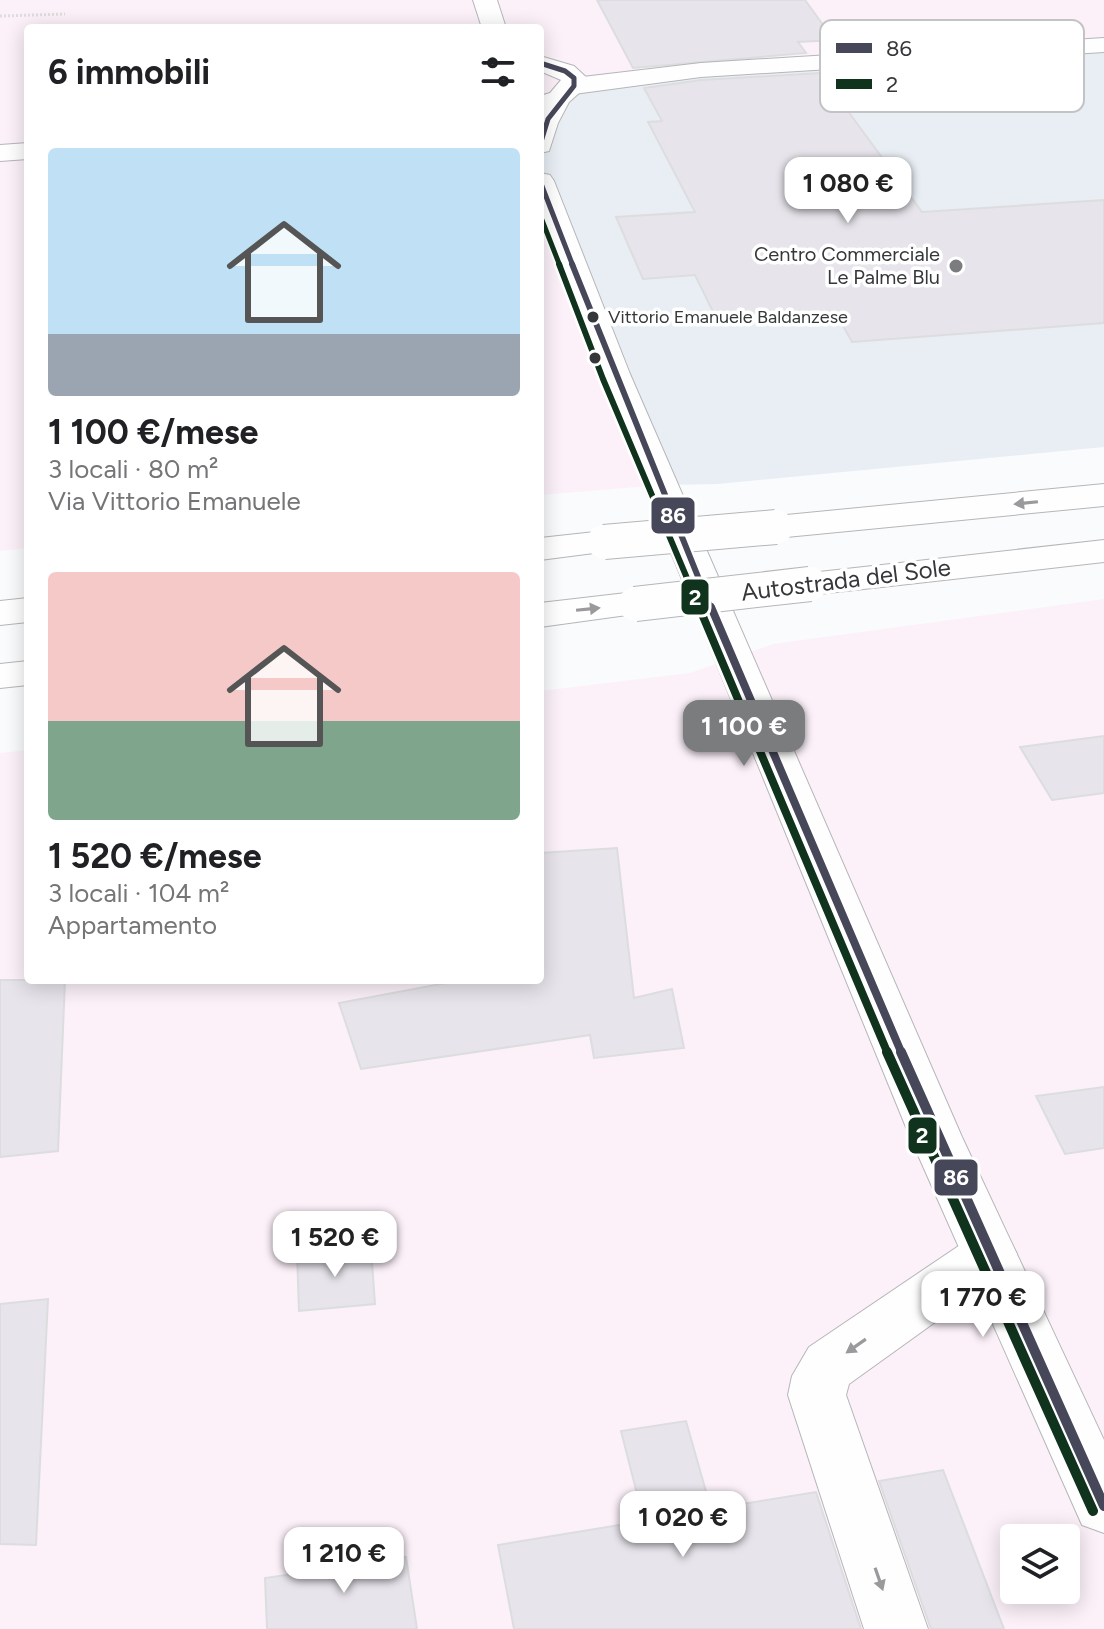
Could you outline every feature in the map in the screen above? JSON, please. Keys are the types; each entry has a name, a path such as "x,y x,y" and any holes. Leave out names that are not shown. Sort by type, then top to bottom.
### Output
{"main road":[{"path":"485,0 493,24"},
{"path":"1084,46 1104,45"},
{"path":"560,90 701,70 820,63"},
{"path":"544,68 560,90"},
{"path":"544,127 560,90"},
{"path":"0,153 24,151"},
{"path":"544,191 620,388 936,1137 1104,1506"},
{"path":"563,546 1104,495"},
{"name":"Autostrada del Sole","path":"544,615 1104,551"},
{"path":"0,585 24,582"},
{"path":"0,613 24,610"},
{"path":"0,676 24,673"},
{"path":"896,1629 817,1395 821,1376 830,1364 989,1254"}],"path":[{"path":"0,16 65,14"}],"shaded area":[{"path":"0,0 1104,0 1104,53 1095,45 1084,46 1084,20 820,20 820,67 574,86 544,138 544,24 24,24 24,548 0,551"},
{"path":"1096,45 1104,53 1104,447 717,484 661,485 544,191 544,138 574,86 820,67 820,112 1084,112 1084,46"},
{"path":"544,191 661,485 544,495"},
{"path":"1104,599 1104,1629 0,1629 0,753 24,750 24,984 544,984 544,691 690,673 773,644"}],"building":[{"path":"597,0 805,0 820,21 820,41 798,42 806,53 633,68"},
{"path":"820,73 820,112 849,112 922,212 1104,200 1104,323 852,342 837,315 719,324 695,275 643,279 616,217 695,212 648,122 662,121 644,88 701,80"},
{"path":"1104,736 1104,793 1052,800 1020,747"},
{"path":"617,848 634,998 672,989 684,1048 594,1058 590,1035 361,1069 339,1003 441,984 544,984 544,853"},
{"path":"0,980 24,980 24,984 65,984 58,1151 0,1157"},
{"path":"1104,1087 1104,1148 1065,1154 1036,1096"},
{"path":"371,1248 375,1304 299,1311 297,1254"},
{"path":"48,1299 36,1545 0,1544 0,1304"},
{"path":"686,1421 711,1509 816,1492 861,1629 514,1629 498,1545 644,1521 621,1431"},
{"path":"943,1470 1004,1629 931,1629 879,1481"},
{"path":"373,1546 374,1562 406,1557 417,1629 267,1629 265,1578 333,1568 332,1551"}],"transit line":[{"name":"86","path":"544,64 565,71 574,78 574,86 548,119 544,132"},
{"name":"86","path":"544,191 673,516 812,848 1104,1506"},
{"name":"2","path":"544,225 603,379 925,1142 1093,1511"}],"place":[{"name":"Centro Commerciale Le Palme Blu","path":"956,266"},
{"name":"Vittorio Emanuele Baldanzese","path":"593,317"}]}
